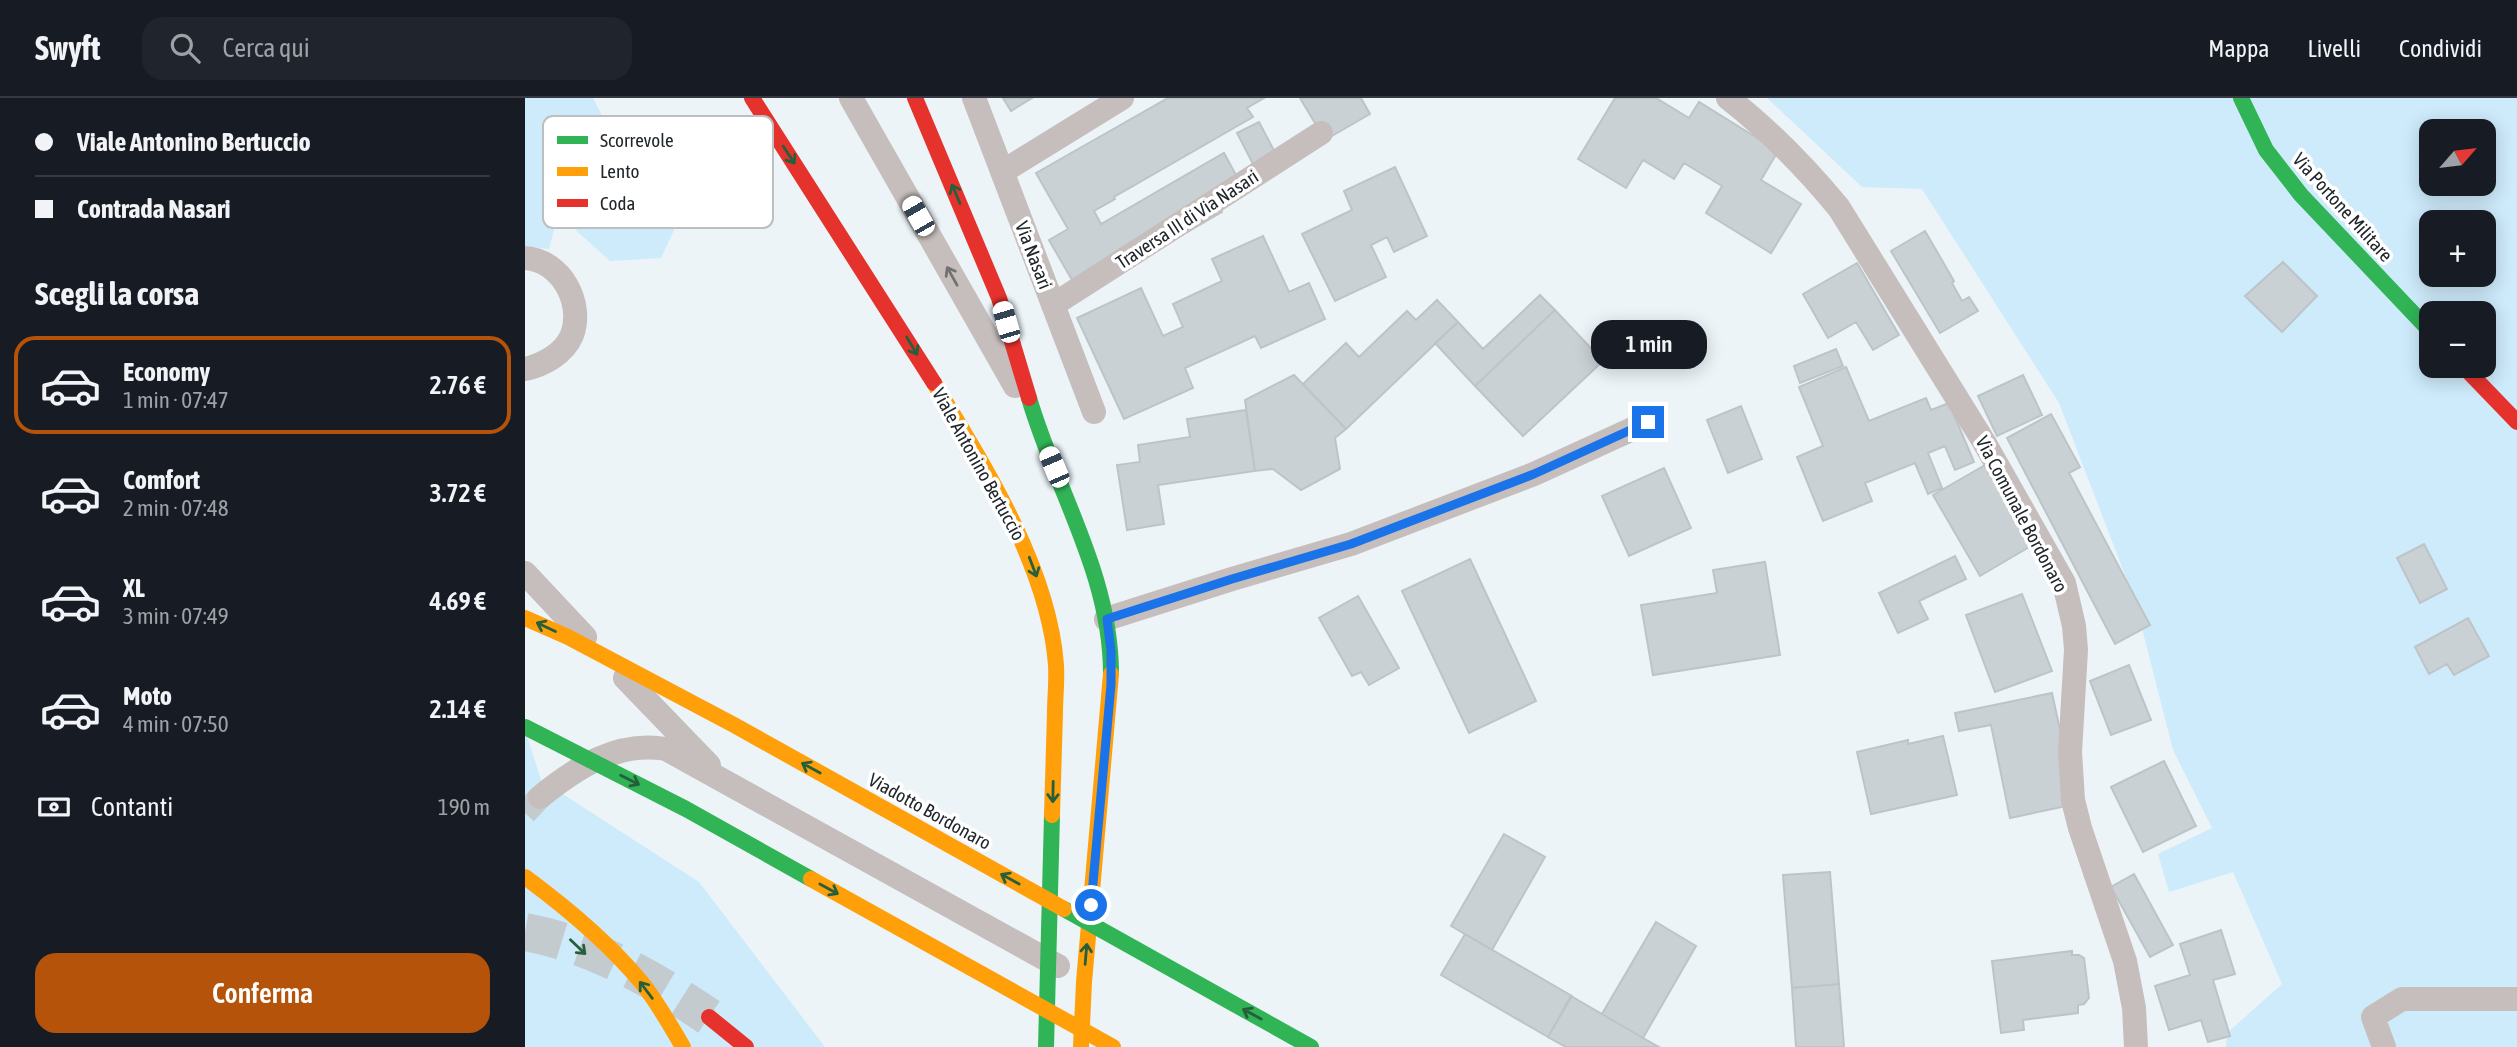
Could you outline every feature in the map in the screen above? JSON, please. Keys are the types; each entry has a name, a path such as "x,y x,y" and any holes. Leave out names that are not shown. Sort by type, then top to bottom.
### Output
{"main road":[{"name":"Viale Antonino Bertuccio","path":"752,98 764,116"},
{"path":"915,98 999,298 1035,420 1088,552 1107,619 1111,685 1084,982 1081,1047"},
{"name":"Via Portone Militare","path":"2241,98 2266,150 2287,178 2419,319"},
{"name":"Viale Antonino Bertuccio","path":"773,130 905,334 969,441 1023,543 1046,604 1056,665 1046,1047"},
{"path":"2475,378 2517,422"},
{"name":"Viadotto Bordonaro","path":"525,618 568,637 734,725 1311,1047"},
{"path":"525,727 686,809 1113,1047"},
{"path":"525,877 558,901 615,954 649,993 683,1047"},
{"path":"709,1017 746,1047"}],"street":[{"path":"851,98 1035,420"},
{"name":"Via Nasari","path":"974,98 1094,412"},
{"path":"1002,172 1122,98"},
{"name":"Via Comunale Bordonaro","path":"1728,98 1752,117 1800,164 1839,208 1984,442 2064,583 2074,626 2076,650 2070,752 2073,800 2125,961 2134,1008 2136,1047"},
{"name":"Traversa III di Via Nasari","path":"1053,305 1321,132"},
{"path":"525,258 544,263 562,279 573,300 575,319 572,336 562,350 550,360 525,369"},
{"path":"1107,619 1351,544 1521,479 1648,422"},
{"path":"525,573 724,781"},
{"path":"541,797 560,781 591,763 623,750 645,746 666,750 1084,982"},
{"path":"2384,1047 2373,1017 2402,999 2517,999"}],"shaded area":[{"path":"525,98 593,98 602,116 543,116 543,228 554,228 549,249 525,246"},
{"path":"1767,98 2517,98 2517,1047 2226,1047 2227,1033 2282,984 2233,872 2169,892 2158,854 2212,828 2173,750 2135,601 2059,403 1922,189 1862,187"},
{"path":"573,228 675,228 661,258 610,261"},
{"path":"525,730 541,780 699,882 825,1047 525,1047"}],"building":[{"path":"1003,98 1032,98 1011,111"},
{"path":"1168,98 1264,98 1247,108 1253,117 1094,211 1101,224 1224,153 1243,188 1216,203 1222,212 1080,294 1049,240 1068,229 1036,173"},
{"path":"1300,98 1361,98 1370,114 1325,140"},
{"path":"1615,98 1656,98 1689,118 1699,102 1778,151 1761,180 1801,204 1771,253 1706,213 1722,186 1684,163 1674,179 1643,160 1626,188 1578,159"},
{"path":"1259,122 1277,156 1255,168 1237,133"},
{"path":"1395,167 1427,236 1394,252 1387,237 1371,245 1386,277 1335,301 1302,234 1352,210 1344,191"},
{"path":"1925,231 1954,281 1952,283 1962,301 1969,297 1978,311 1940,333 1891,251"},
{"path":"1263,236 1289,292 1309,283 1325,319 1261,348 1255,336 1185,368 1193,388 1124,419 1077,318 1141,288 1163,336 1183,327 1173,304 1222,281 1212,259"},
{"path":"2283,262 2317,296 2282,332 2245,296"},
{"path":"1857,263 1899,335 1873,350 1856,322 1828,338 1803,294"},
{"path":"1540,295 1555,310 1475,386 1435,343 1458,322 1483,349"},
{"path":"1437,300 1458,322 1346,429 1303,384 1346,343 1359,357 1407,311 1416,320"},
{"path":"1555,310 1603,361 1523,436 1475,386"},
{"path":"1836,349 1843,366 1800,383 1794,366"},
{"path":"1846,367 1869,421 1926,398 1931,410 1949,403 1974,462 1955,470 1945,446 1928,453 1942,488 1928,494 1915,463 1865,483 1872,501 1823,521 1797,457 1823,446 1799,387"},
{"path":"1294,375 1346,429 1335,438 1340,469 1301,490 1273,469 1255,471 1245,400"},
{"path":"2023,375 2042,415 1997,436 1978,396"},
{"path":"1741,406 1762,459 1728,473 1707,420"},
{"path":"1246,410 1255,471 1158,485 1164,524 1127,530 1117,465 1140,462 1138,445 1190,437 1187,419"},
{"path":"2051,414 2080,467 2069,473 2150,625 2115,644 2007,438"},
{"path":"1985,465 2031,546 1980,576 1933,495"},
{"path":"1664,468 1691,528 1629,556 1602,496"},
{"path":"2424,544 2447,589 2420,603 2397,558"},
{"path":"1955,556 1966,579 1919,601 1928,619 1898,633 1879,593"},
{"path":"1470,559 1536,701 1469,733 1402,591"},
{"path":"1765,562 1780,655 1653,675 1641,605 1717,593 1713,570"},
{"path":"2022,594 2052,671 1995,692 1966,615"},
{"path":"1358,596 1399,668 1369,685 1361,672 1352,676 1319,618"},
{"path":"2468,618 2489,656 2454,675 2447,664 2429,674 2415,647"},
{"path":"2129,665 2151,720 2111,735 2090,681"},
{"path":"2052,693 2076,804 2010,818 1991,725 1959,731 1955,713"},
{"path":"1943,736 1957,795 1871,814 1857,752 1908,740 1908,744"},
{"path":"2164,761 2196,826 2143,852 2111,787"},
{"path":"1504,834 1545,857 1492,950 1451,926"},
{"path":"1830,872 1839,984 1792,988 1783,875"},
{"path":"2134,874 2173,945 2150,957 2111,887"},
{"path":"1656,922 1696,946 1643,1038 1602,1014"},
{"path":"2221,930 2235,974 2213,980 2230,1036 2208,1042 2201,1020 2169,1030 2155,986 2190,975 2180,944"},
{"path":"1465,934 1572,996 1548,1037 1441,975"},
{"path":"2072,951 2072,955 2084,958 2089,998 2084,1004 2078,1005 2078,1013 2023,1020 2024,1030 2001,1033 1992,961"},
{"path":"1839,984 1844,1047 1796,1047 1792,988"},
{"path":"1571,996 1659,1047 1566,1047 1548,1037"}],"tunnel":[{"path":"525,813 540,797"},
{"path":"525,932 598,954 644,976 709,1017"}],"traffic: fast":[{"path":"2241,98 2266,150 2301,195 2419,319"},
{"path":"1029,398 1092,567 1109,637 1111,674"},
{"path":"525,727 686,809 811,879"},
{"path":"1046,1047 1052,815"},
{"path":"1064,909 1311,1047"}],"traffic: slow":[{"path":"934,383 1011,518 1028,555 1051,628 1056,665 1052,815"},
{"path":"525,618 568,637 734,725 1064,909"},
{"path":"1081,1047 1084,982 1111,674"},
{"path":"525,877 586,926 629,968 653,998 683,1047"},
{"path":"811,879 1113,1047"}],"traffic: jam":[{"path":"752,98 763,116"},
{"path":"915,98 999,298 1029,398"},
{"path":"773,131 934,383"},
{"path":"2475,378 2517,422"},
{"path":"709,1017 746,1047"}],"route":[{"path":"1091,905 1111,685 1107,619 1351,544 1534,474 1648,422"}]}
